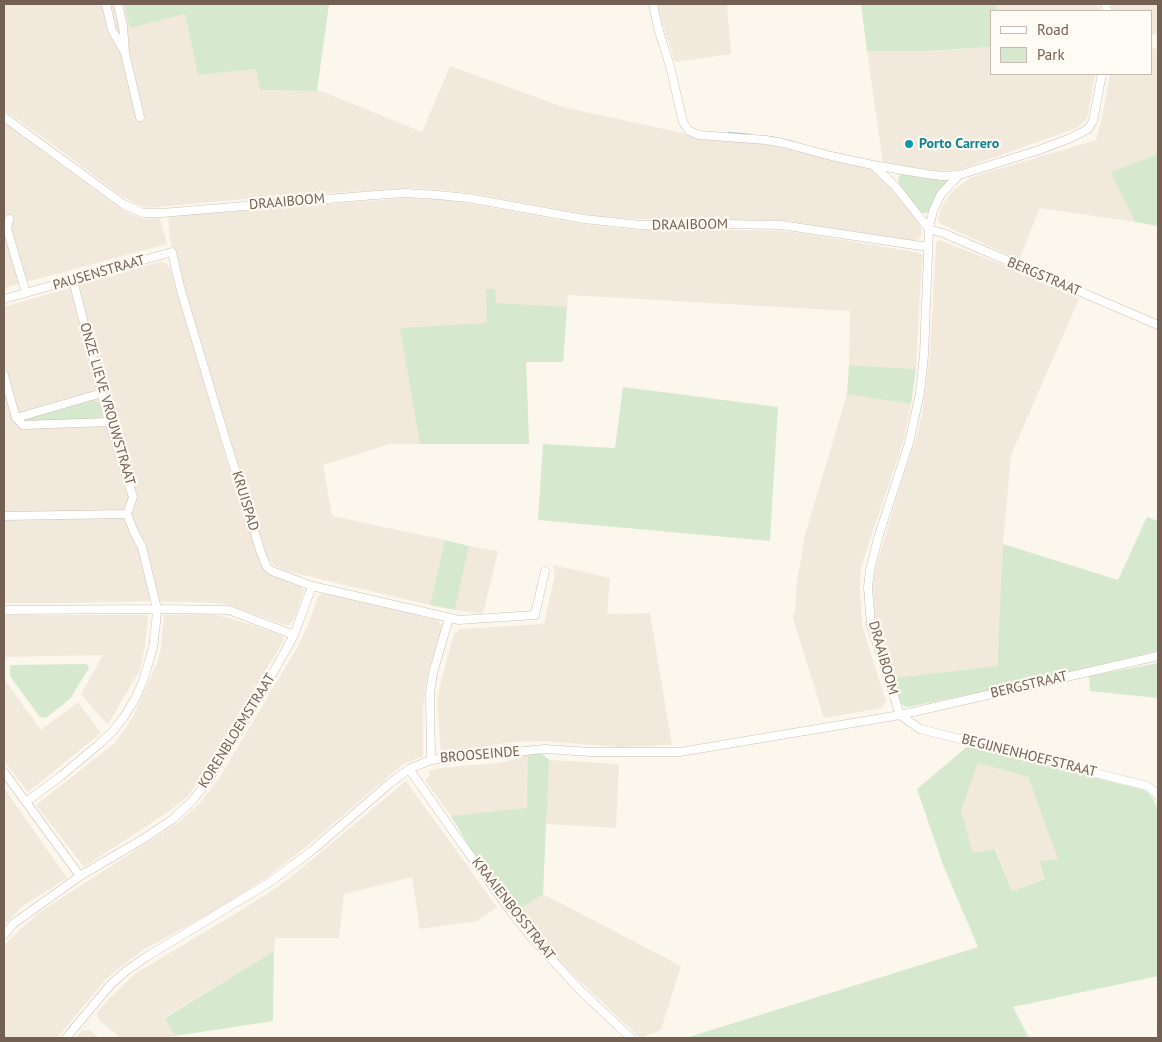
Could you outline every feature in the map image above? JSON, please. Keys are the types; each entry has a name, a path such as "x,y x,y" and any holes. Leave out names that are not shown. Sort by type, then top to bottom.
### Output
{"street":[{"path":"106,4 112,30 125,53"},
{"path":"118,4 124,26 125,53 140,117"},
{"path":"653,4 683,122 689,131 699,135 783,143 873,165 942,176 959,175 1039,150 1088,129 1093,121 1102,75"},
{"name":"DRAAIBOOM","path":"4,116 123,204 143,213 405,193 437,194 584,219 640,226 721,224 781,226 928,248 924,355 920,393 909,443 878,538 868,587 871,625 900,715"},
{"path":"873,165 895,186 929,230"},
{"path":"928,248 930,219 935,204 947,187 959,175"},
{"path":"9,219 7,229 26,293"},
{"name":"BERGSTRAAT","path":"929,230 952,237 1158,325"},
{"name":"PAUSENSTRAAT","path":"4,299 172,252"},
{"name":"KRUISPAD","path":"172,252 180,287 266,567 312,586 460,620 535,615 545,571"},
{"name":"ONZE LIEVE VROUWSTRAAT","path":"73,280 109,422 133,497 127,514"},
{"path":"4,375 16,418 23,425 109,422"},
{"path":"16,418 102,393"},
{"path":"4,516 127,514 142,547 157,609 153,648 148,667 136,697 124,716 112,732 98,745 26,802"},
{"name":"KORENBLOEMSTRAAT","path":"4,935 13,924 80,876 173,819 191,802 205,785 238,733 294,635 312,586"},
{"path":"4,610 229,610 294,635"},
{"path":"431,760 430,693 433,673 449,618"},
{"name":"BERGSTRAAT","path":"900,715 1158,656"},
{"name":"BROOSEINDE","path":"66,1038 111,984 126,971 270,882 314,849 408,769 431,760 544,749 590,752 680,752 900,715"},
{"name":"BEGIJNENHOEFSTRAAT","path":"900,715 920,729 1147,786 1158,796"},
{"name":"KRAAIENBOSSTRAAT","path":"408,769 531,936 580,990 631,1038"},
{"path":"4,772 80,876"}],"shaded area":[{"path":"4,4 124,4 130,28 185,14 198,75 257,69 260,90 321,91 422,132 450,66 563,107 682,133 692,137 776,144 874,168 915,217 922,234 918,240 913,242 789,221 600,217 476,194 409,188 254,198 148,208 134,203 119,194 4,110"},
{"path":"656,4 727,4 731,54 675,62"},
{"path":"996,4 1096,4 1100,10 997,10"},
{"path":"1110,4 1158,4 1158,35 1152,34 1152,10 1113,10"},
{"path":"990,47 990,75 1095,75 1088,115 1085,121 1077,128 958,170 939,171 883,163 867,51 925,51"},
{"path":"1152,47 1158,49 1158,154 1112,172 1135,222 1040,208 1019,260 939,223 938,219 944,203 952,192 972,177 1096,140 1110,75 1152,75"},
{"path":"4,123 115,205 144,219 160,218 167,244 4,288"},
{"path":"406,198 444,199 582,224 638,230 756,230 794,232 921,254 923,258 916,369 849,365 850,311 568,295 563,362 526,362 529,444 390,444 323,465 332,516 445,540 430,605 286,571 268,560 265,552 170,240 168,219 171,216"},
{"path":"939,240 1014,269 1079,299 1011,455 1003,544 997,666 893,678 874,612 873,586 875,570 922,415 930,353 936,243"},
{"path":"159,262 165,262 170,268 226,457 262,567 268,574 300,586 304,590 294,619 289,625 226,604 216,603 144,601 4,603 4,307"},
{"path":"847,394 911,404 904,439 861,564 862,625 886,701 882,708 824,718 792,615 795,615 796,588 805,535"},
{"path":"469,546 498,551 483,614 455,610"},
{"path":"553,565 610,578 607,614 650,613 672,745 618,747 544,741 513,742 441,753 437,703 454,634 460,629 544,624 555,575"},
{"path":"325,593 438,620 442,627 428,672 423,709 423,756 403,764 312,842 267,877 221,907 143,950 126,963 107,978 57,1038 4,1038 4,945 37,914 179,822 199,804 218,780 297,648 318,597"},
{"path":"210,614 233,619 278,634 284,640 188,796 168,812 84,867 36,805 115,743 133,717 157,663 161,648 164,615"},
{"path":"4,615 147,615 145,646 140,670 108,724 81,694 103,655 4,657"},
{"path":"4,679 41,730 78,702 101,733 28,792 4,761"},
{"path":"541,753 549,760 619,764 616,828 546,824 546,817 451,816 425,780 430,776 428,771 505,762 528,754"},
{"path":"977,763 1028,777 1059,859 1041,861 1046,878 1012,891 996,849 973,853 961,810"},
{"path":"406,781 497,907 477,921 420,929 412,877 344,894 339,938 275,938 274,951 165,1017 175,1036 164,1038 120,1038 98,1019 97,1013 82,1031 90,1030 99,1038 75,1038 108,1000 136,973 230,917 290,878"},
{"path":"4,788 67,878 23,906 4,925"},
{"path":"543,894 681,966 661,1030 640,1038 562,964 516,912"}],"green space":[{"path":"124,4 329,4 317,91 260,90 256,69 198,75 185,14 130,28"},
{"path":"861,4 996,4 997,10 990,10 990,47 925,51 867,51"},
{"path":"1158,154 1158,226 1135,222 1111,172"},
{"path":"902,173 952,177 937,194 929,211 921,213 918,212 901,189 898,180"},
{"path":"486,289 495,289 496,303 567,307 563,362 526,362 529,444 420,444 400,328 487,323"},
{"path":"849,365 916,369 911,404 847,394"},
{"path":"623,387 778,407 770,541 538,520 543,444 615,448"},
{"path":"92,400 101,405 102,415 98,419 25,420 27,417"},
{"path":"1147,517 1158,521 1158,651 997,689 908,707 901,703 893,678 997,666 997,673 1003,544 1118,580"},
{"path":"445,540 469,546 455,610 430,605"},
{"path":"1158,663 1158,698 1090,691 1089,676"},
{"path":"87,664 89,668 70,699 43,718 39,716 10,676 10,666 13,665"},
{"path":"968,746 1144,790 1150,795 1158,810 1158,976 1013,1007 1029,1038 686,1038 978,947 943,865 917,789","holes":["978,763 1028,777 1058,859 1040,861 1045,879 1012,891 995,849 973,853 961,810"]},
{"path":"541,753 549,760 543,894 516,912 480,864 451,816 527,808 528,754"},
{"path":"274,951 273,1021 175,1036 165,1018"}],"waterway":[{"path":"729,133 750,135"},
{"path":"768,137 793,142"}],"place":[{"name":"Porto Carrero","path":"909,144"}]}
